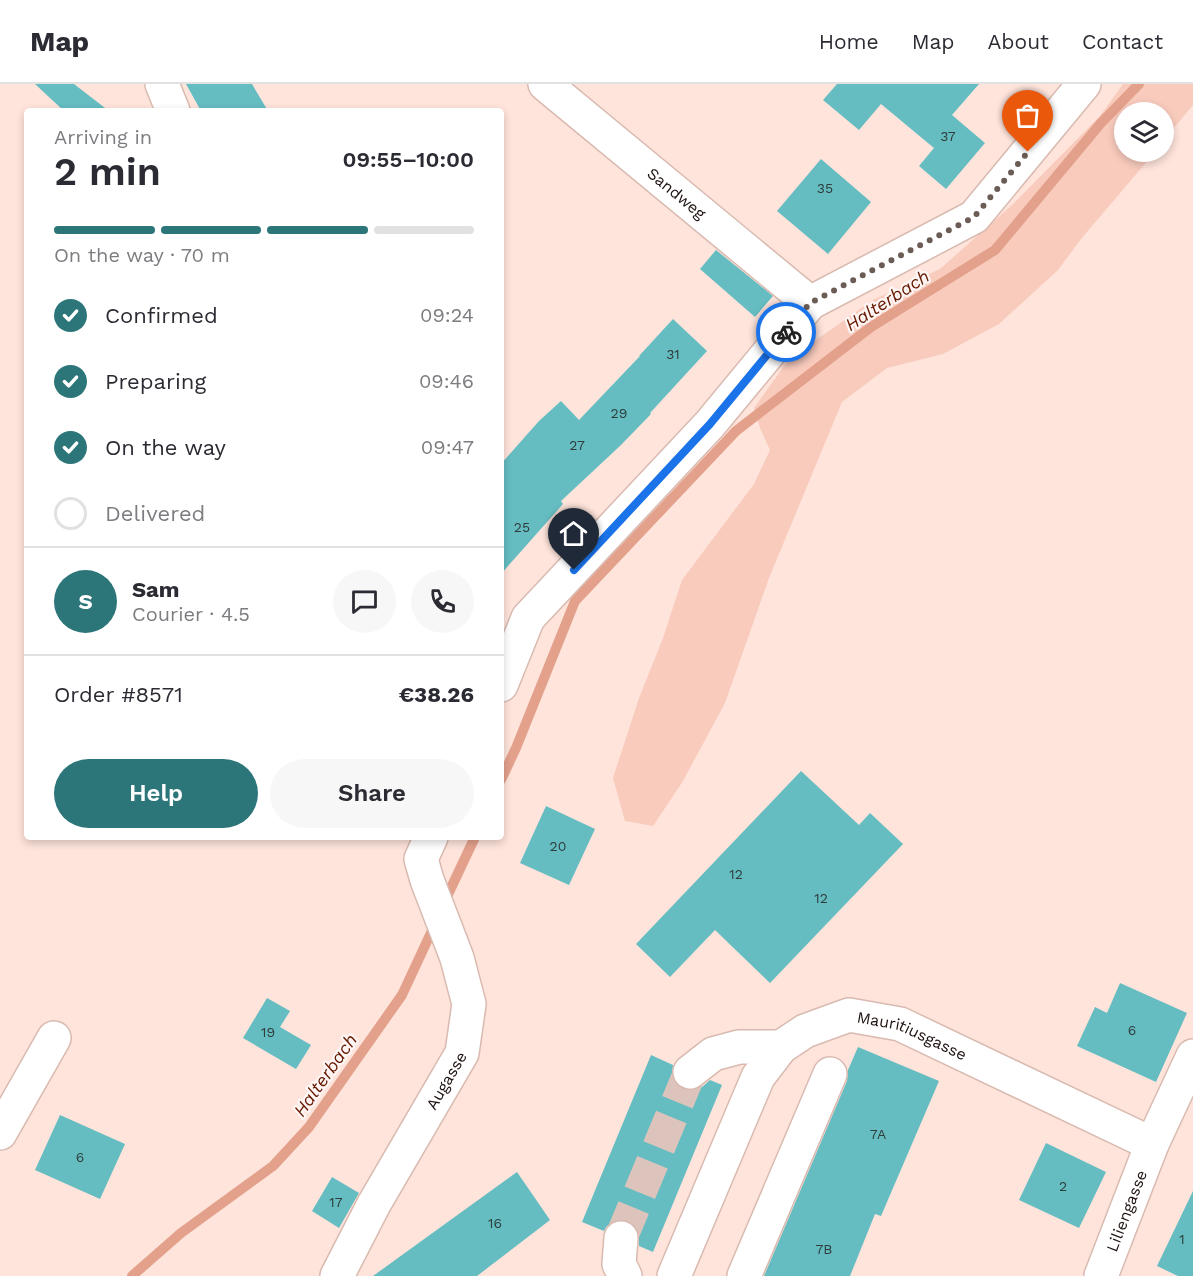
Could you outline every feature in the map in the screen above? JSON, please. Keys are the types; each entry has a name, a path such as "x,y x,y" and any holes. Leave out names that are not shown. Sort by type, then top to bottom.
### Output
{"street":[{"path":"162,84 171,108"},
{"name":"Sandweg","path":"545,84 810,303"},
{"path":"504,678 528,618 710,424 810,303 974,217 1084,84"},
{"name":"Augasse","path":"337,1276 374,1204 462,1053 469,1004 457,958 420,853"},
{"name":"Mauritiusgasse","path":"674,1276 758,1077 781,1047 805,1031 849,1015 900,1024 1152,1144"},
{"path":"0,1133 54,1038"},
{"path":"690,1072 713,1054 739,1047 781,1047"},
{"path":"1152,1144 1193,1056"},
{"path":"744,1276 830,1074"},
{"name":"Liliengasse","path":"1101,1276 1152,1144"},
{"path":"621,1238 619,1264 625,1276"}],"shaded area":[{"path":"1123,84 1193,84 1193,105 1174,128 1174,102 1114,102 1114,162 1146,162 1081,239 1058,270 999,324 943,354 887,368 842,402 769,578 725,703 683,781 653,826 625,821 613,778 682,580 754,484 770,450 754,408 789,359 873,300 940,269 1012,205 1100,116"}],"building":[{"path":"35,84 74,84 105,108 61,108"},
{"path":"186,84 252,84 266,108 199,108"},
{"path":"837,84 979,84 952,115 985,143 946,189 919,166 934,148 881,104 859,130 823,100"},
{"path":"821,159 871,202 828,254 777,211"},
{"path":"716,250 773,296 755,317 700,269"},
{"path":"673,319 707,351 621,445 561,501 563,504 504,571 504,461 539,421 561,401 579,420"},
{"path":"801,771 859,825 870,813 903,844 770,983 715,930 670,977 636,944"},
{"path":"546,806 595,829 569,885 520,863"},
{"path":"1120,983 1187,1013 1156,1082 1077,1046 1095,1007 1107,1013"},
{"path":"267,998 290,1011 280,1027 311,1045 296,1069 243,1038"},
{"path":"858,1047 939,1081 881,1216 875,1214 850,1276 764,1276 847,1081 848,1070"},
{"path":"651,1055 673,1065 672,1075 675,1083 682,1089 693,1090 702,1087 710,1080 722,1085 653,1252 639,1246 638,1230 631,1222 622,1219 613,1221 604,1231 582,1222"},
{"path":"60,1115 125,1144 100,1199 35,1170"},
{"path":"1046,1143 1106,1172 1079,1228 1019,1200"},
{"path":"517,1172 550,1220 477,1276 373,1276"},
{"path":"332,1177 359,1193 339,1228 312,1211"},
{"path":"1193,1191 1193,1276 1178,1276 1157,1266"}],"waterway":[{"name":"Halterbach","path":"504,774 575,601 736,431 871,327 995,250 1101,123 1139,84"},
{"name":"Halterbach","path":"443,905 474,840"},
{"name":"Halterbach","path":"132,1276 181,1233 273,1166 309,1127 402,995 436,922"}],"tunnel":[{"path":"621,1238 690,1072"}],"way so far":[{"path":"786,332 810,303 974,217 1028,152"}],"route":[{"path":"574,570 710,424 786,332"}]}
